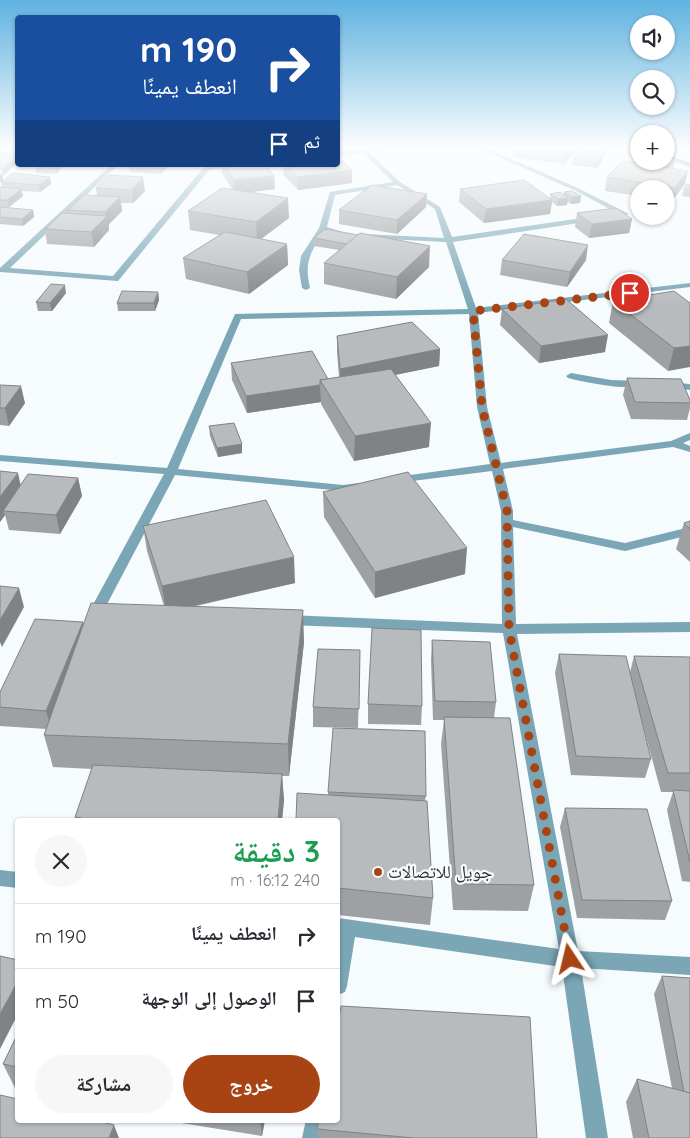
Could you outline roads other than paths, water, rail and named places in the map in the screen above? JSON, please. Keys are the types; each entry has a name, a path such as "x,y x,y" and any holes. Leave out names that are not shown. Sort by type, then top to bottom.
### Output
{"street":[{"path":"2,270 76,201"},
{"path":"2,270 115,279 179,201"},
{"path":"306,288 301,270 305,253 323,228 330,201"},
{"path":"427,201 438,208 473,311 482,407 507,511 509,629 570,959 598,1138"},
{"path":"358,236 448,240 625,214 600,201"},
{"path":"323,228 349,234"},
{"path":"115,613 96,612 171,472 238,316 473,311 690,285"},
{"path":"660,289 675,298"},
{"path":"571,376 611,383 690,387"},
{"path":"0,458 343,488 496,466 673,444 690,436"},
{"path":"673,444 690,449"},
{"path":"508,522 625,547 690,531"},
{"path":"273,619 509,629 690,628"},
{"path":"0,878 15,880"},
{"path":"340,956 342,927 570,959 690,966"},
{"path":"313,1138 316,1123"}],"place":[{"name":"جويل للاتصالات","path":"378,872"}]}
